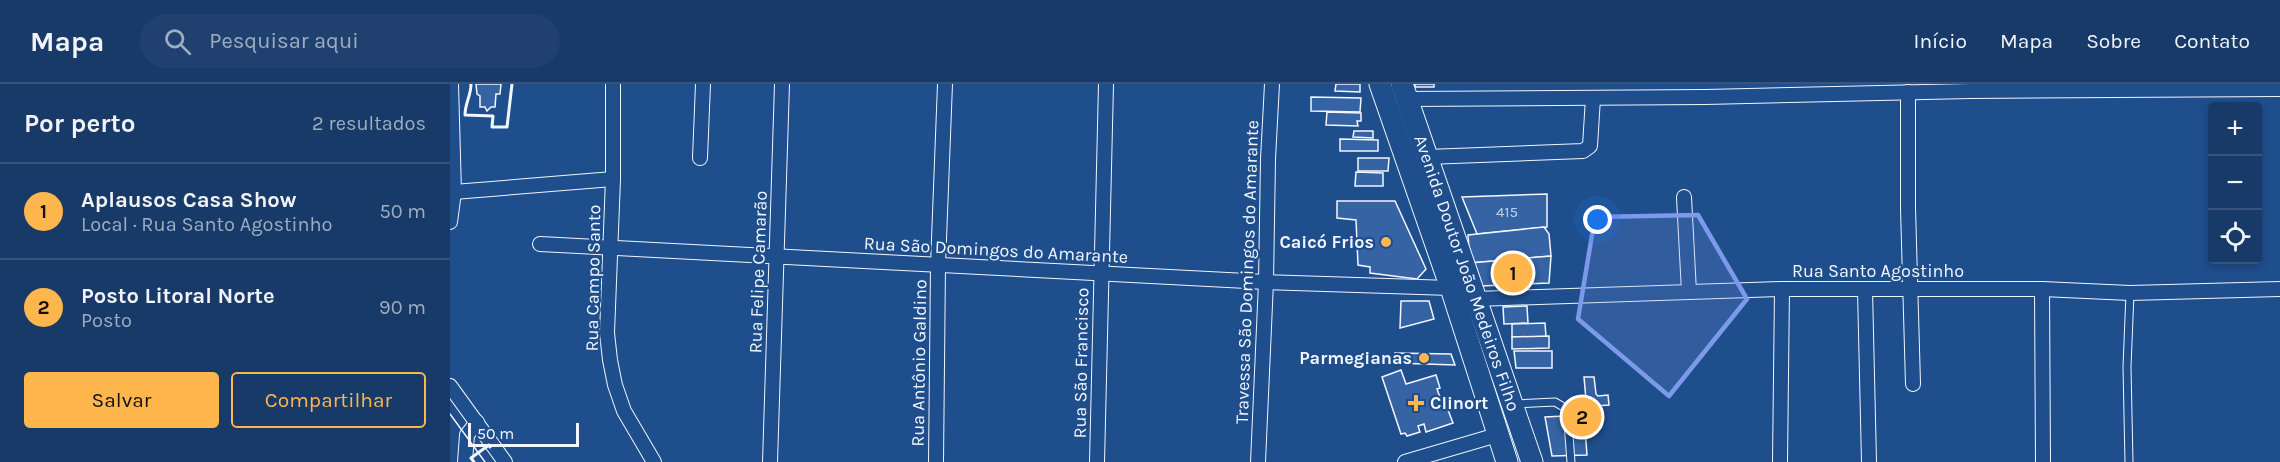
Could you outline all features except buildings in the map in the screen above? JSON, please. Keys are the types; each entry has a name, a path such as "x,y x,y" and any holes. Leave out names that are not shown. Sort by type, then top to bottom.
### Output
{"main road":[{"name":"Avenida Doutor João Medeiros Filho","path":"1380,84 1451,288 1502,453"},
{"name":"Avenida Doutor João Medeiros Filho","path":"1404,92 1532,462"}],"street":[{"path":"450,222 454,192 451,84"},
{"name":"Rua Campo Santo","path":"613,84 613,180 607,333 615,384 624,411 654,462"},
{"path":"700,158 703,84"},
{"name":"Rua Felipe Camarão","path":"770,462 782,84"},
{"name":"Rua Antônio Galdino","path":"936,462 938,265 945,84"},
{"name":"Rua São Francisco","path":"1097,462 1106,84"},
{"name":"Travessa São Domingos do Amarante","path":"1258,462 1272,84"},
{"path":"1404,92 1593,98 1908,92 2280,89"},
{"path":"1908,92 1908,208 1913,384"},
{"path":"1427,157 1583,151 1590,146 1593,98"},
{"path":"454,192 613,180"},
{"path":"1684,197 1689,292"},
{"name":"Rua São Domingos do Amarante","path":"540,244 1266,282 1451,288"},
{"path":"2042,289 2043,462"},
{"name":"Rua Santo Agostinho","path":"1476,299 1782,290 2042,289 2130,292 2280,289"},
{"path":"1780,462 1782,290"},
{"path":"1865,290 1869,462"},
{"path":"450,386 505,462"},
{"path":"465,462 467,435 477,422"},
{"path":"1405,462 1502,453"}],"lane":[{"path":"2129,462 2127,367 2130,292"},
{"path":"1512,404 1555,402 1567,409 1571,462"}],"highlighted area":[{"path":"1698,215 1747,299 1669,396 1578,319 1595,217"}],"tram line":[{"path":"450,414 485,462"}],"wall":[{"path":"471,84 465,115 493,116 492,127 507,127 512,84"},
{"path":"474,462 471,458 489,445 490,447"}],"place":[{"name":"Caicó Frios","path":"1386,242"},
{"name":"Aplausos Casa Show","path":"1513,273"},
{"name":"Parmegianas","path":"1424,358"},
{"name":"Clinort","path":"1416,403"},
{"name":"Posto Litoral Norte","path":"1582,417"}]}
